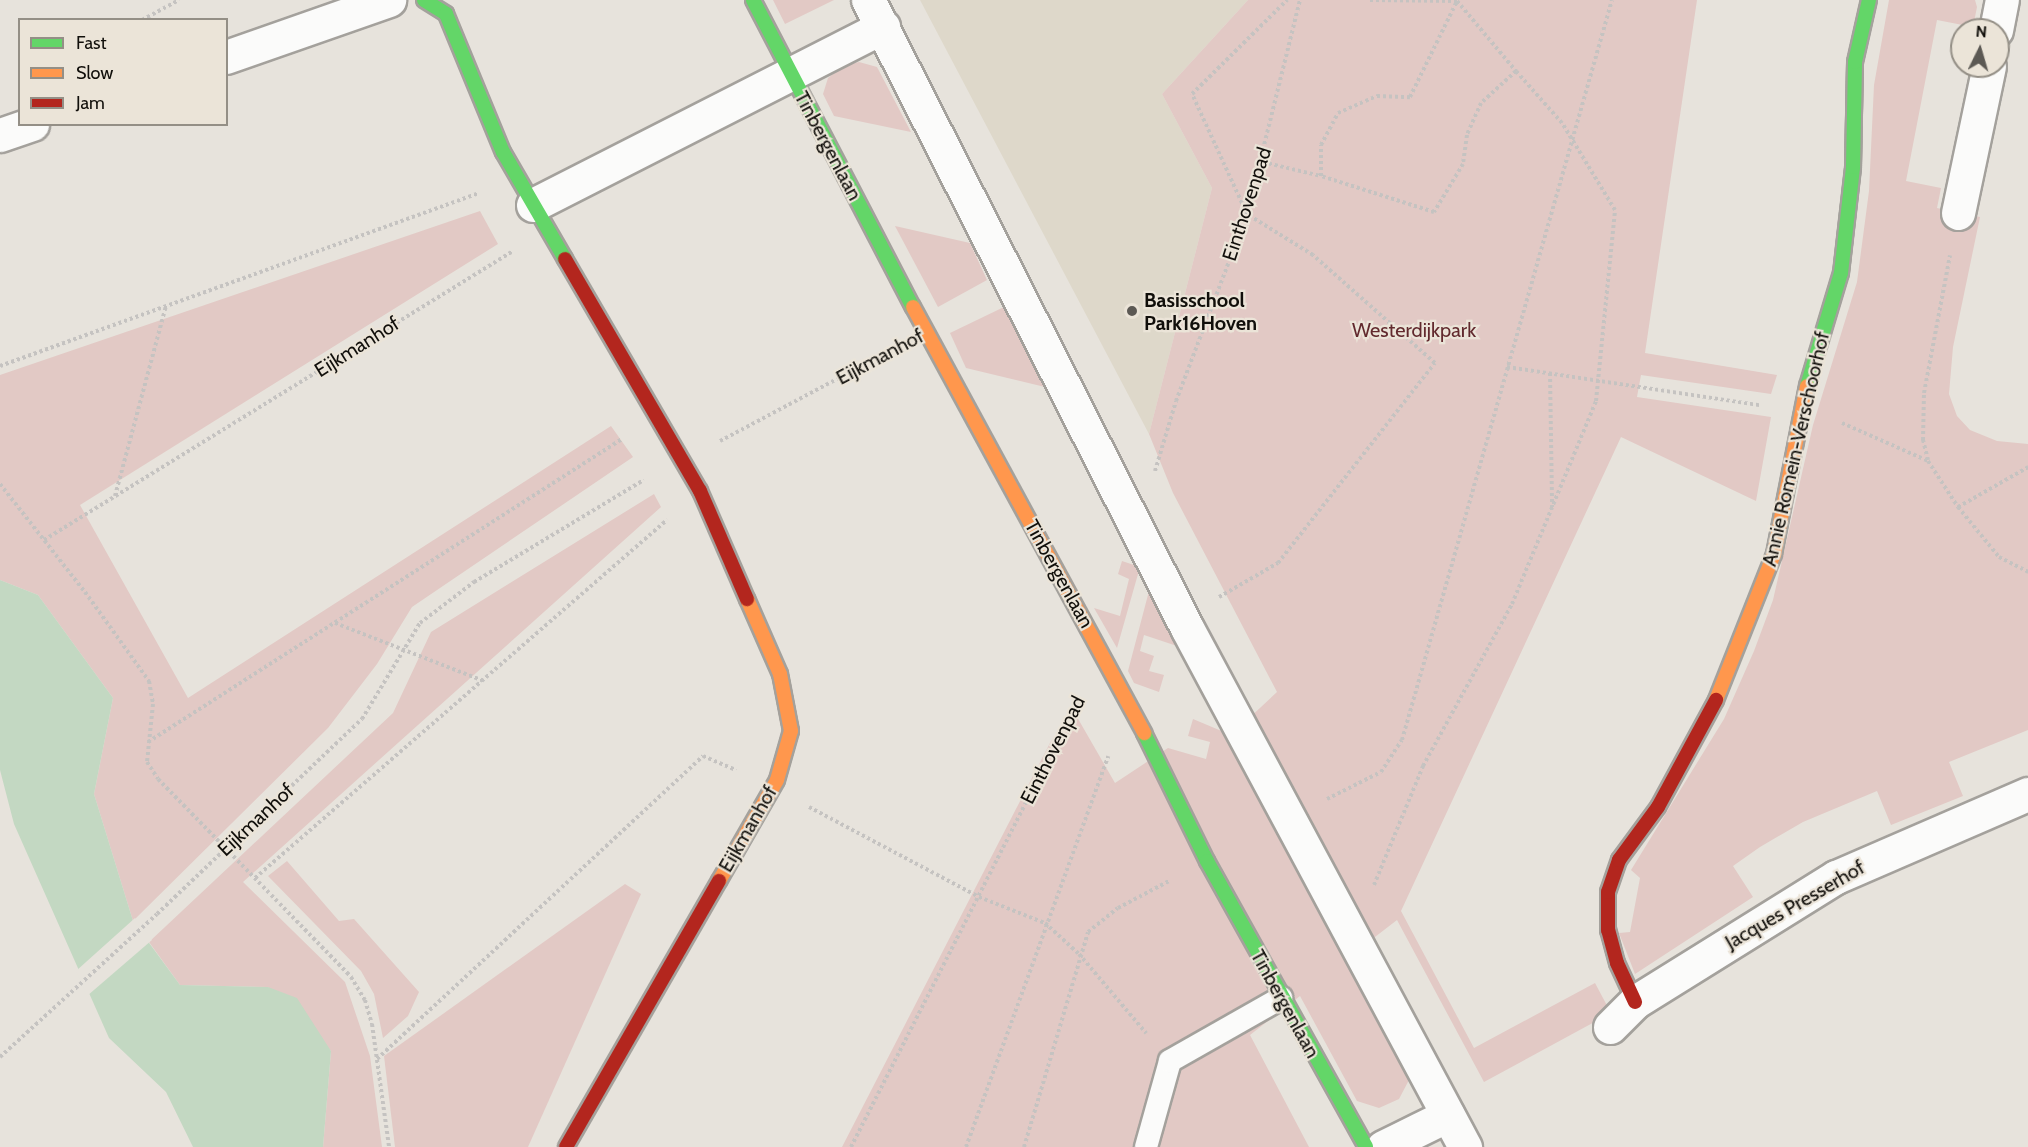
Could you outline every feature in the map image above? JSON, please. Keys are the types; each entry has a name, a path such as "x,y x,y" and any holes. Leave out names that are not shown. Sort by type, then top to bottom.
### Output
{"street":[{"path":"228,56 389,0"},
{"name":"Tinbergenlaan","path":"753,0 926,332 1113,672 1207,861 1281,998 1366,1147"},
{"name":"Annie Romein-Verschoorhof","path":"1635,1002 1617,963 1608,930 1608,892 1619,860 1658,807 1702,729 1774,554 1805,391 1842,273 1853,167 1855,62 1869,0"},
{"path":"1998,18 2002,0"},
{"name":"Eijkmanhof","path":"437,5 532,205 700,491 780,674 788,703 791,731 772,787 566,1147"},
{"path":"532,205 790,73 876,14 1183,619 1465,1147"},
{"path":"1958,213 1986,78"},
{"path":"0,135 26,126"},
{"name":"Jacques Presserhof","path":"1610,1027 1635,1002 1836,877 2028,794"},
{"path":"1383,1147 1448,1115"}],"lane":[{"path":"1146,1147 1170,1061 1281,998"}],"path":[{"path":"146,18 179,0"},
{"path":"1210,602 1278,563 1435,363 1313,255 1247,214 1192,94 1287,0"},
{"name":"Einthovenpad","path":"1151,483 1176,400 1247,214 1263,162 1300,0"},
{"path":"1370,0 1457,0"},
{"path":"1321,177 1321,145 1338,113 1377,96 1410,97 1457,0"},
{"path":"1371,891 1423,766 1512,604 1596,400 1616,210 1571,144 1562,123 1457,0"},
{"path":"1289,818 1381,772 1402,740 1612,0"},
{"path":"1263,162 1321,177 1434,213 1463,164 1467,135 1481,103 1516,71"},
{"path":"0,366 167,306 532,205"},
{"name":"Eijkmanhof","path":"44,540 115,496 532,205"},
{"path":"1928,461 1923,440 1924,393 1958,213"},
{"path":"115,496 167,306"},
{"name":"Eijkmanhof","path":"0,1057 157,915 362,719 420,622 474,582 632,485 926,332"},
{"path":"1550,373 1552,508"},
{"path":"148,742 658,416"},
{"path":"1958,507 2028,466"},
{"path":"0,484 149,681 153,704 147,762 158,779 351,977 365,1000 377,1059 389,1147"},
{"path":"255,878 700,491"},
{"path":"334,623 484,681"},
{"name":"Einthovenpad","path":"851,1147 1083,689 1113,672"},
{"path":"966,1147 1045,923 1109,753"},
{"path":"377,1059 703,756 772,787 979,897 1045,923 1079,954 1170,1061"},
{"path":"1024,1147 1079,954 1088,932 1102,919 1207,861"}],"shaded area":[{"name":"Basisschool Park16Hoven","path":"920,0 1248,0 1162,94 1212,188 1149,434"},
{"path":"0,580 38,595 113,698 94,794 133,921 180,985 268,987 297,998 331,1051 323,1147 193,1147 166,1092 109,1038 14,824 0,770"}],"green space":[{"path":"773,0 834,0 785,24"},
{"name":"Westerdijkpark","path":"1248,0 1697,0 1645,353 1777,375 1771,394 1641,375 1637,397 1771,417 1756,501 1621,437 1401,911 1474,1048 1595,983 1611,1013 1484,1082 1397,920 1349,957 1408,1067 1409,1080 1399,1099 1379,1108 1357,1101 1300,996 1250,1035 1309,1147 842,1147 1051,741 1077,717 1115,783 1168,748 1206,759 1210,742 1188,736 1193,719 1231,735 1277,692 1173,493 1149,434 1212,188 1162,94"},
{"path":"1889,0 1975,0 1977,7 1975,18 1950,18 1950,23 1937,20 1906,181 1941,188 1937,208 1980,217 1953,347 1949,394 1957,416 1970,430 1997,441 2028,444 2028,730 1949,762 1963,796 1891,825 1877,791 1803,822 1760,847 1733,866 1753,897 1635,974 1619,933 1630,932 1640,878 1631,870 1724,719 1754,651 1773,600 1813,425 1857,282 1869,191 1874,85"},
{"path":"859,62 877,67 911,132 834,116 823,94 828,78 843,66"},
{"path":"480,211 498,244 80,505 188,698 611,426 633,457 412,607 377,664 328,728 133,921 94,794 113,698 38,595 0,580 0,375"},
{"path":"895,226 970,243 987,280 938,307"},
{"path":"1006,306 1045,387 966,368 950,333"},
{"path":"654,494 661,507 243,882 345,982 370,1056 382,1147 323,1147 331,1051 268,987 180,985 149,942 393,713 431,632"},
{"path":"1122,561 1140,567 1117,648 1094,608 1120,616 1129,579 1118,574"},
{"path":"1154,590 1183,648 1144,635 1140,651 1154,656 1149,671 1164,675 1159,692 1134,683 1128,671 1149,591"},
{"path":"287,861 339,921 354,919 419,992 408,1016 383,1038 374,994 361,971 268,876"},
{"path":"625,884 641,894 528,1147 395,1147 384,1056"}],"pier":[{"path":"135,918 152,940 87,996 76,971"}],"traffic: fast":[{"path":"424,0 446,14 503,152 565,259"},
{"path":"753,0 913,307"},
{"path":"1807,386 1841,273 1853,167 1855,62 1869,0"},
{"path":"1144,733 1207,861 1366,1147"}],"traffic: slow":[{"path":"913,307 1144,733"},
{"path":"1716,700 1774,554 1807,386"},
{"path":"719,881 777,780 791,731 780,674 747,599"}],"traffic: jam":[{"path":"565,259 700,491 747,599"},
{"path":"1635,1002 1617,963 1608,930 1608,892 1619,860 1658,807 1716,700"},
{"path":"566,1147 719,881"}],"place":[{"name":"Basisschool Park16Hoven","path":"1132,311"}]}
